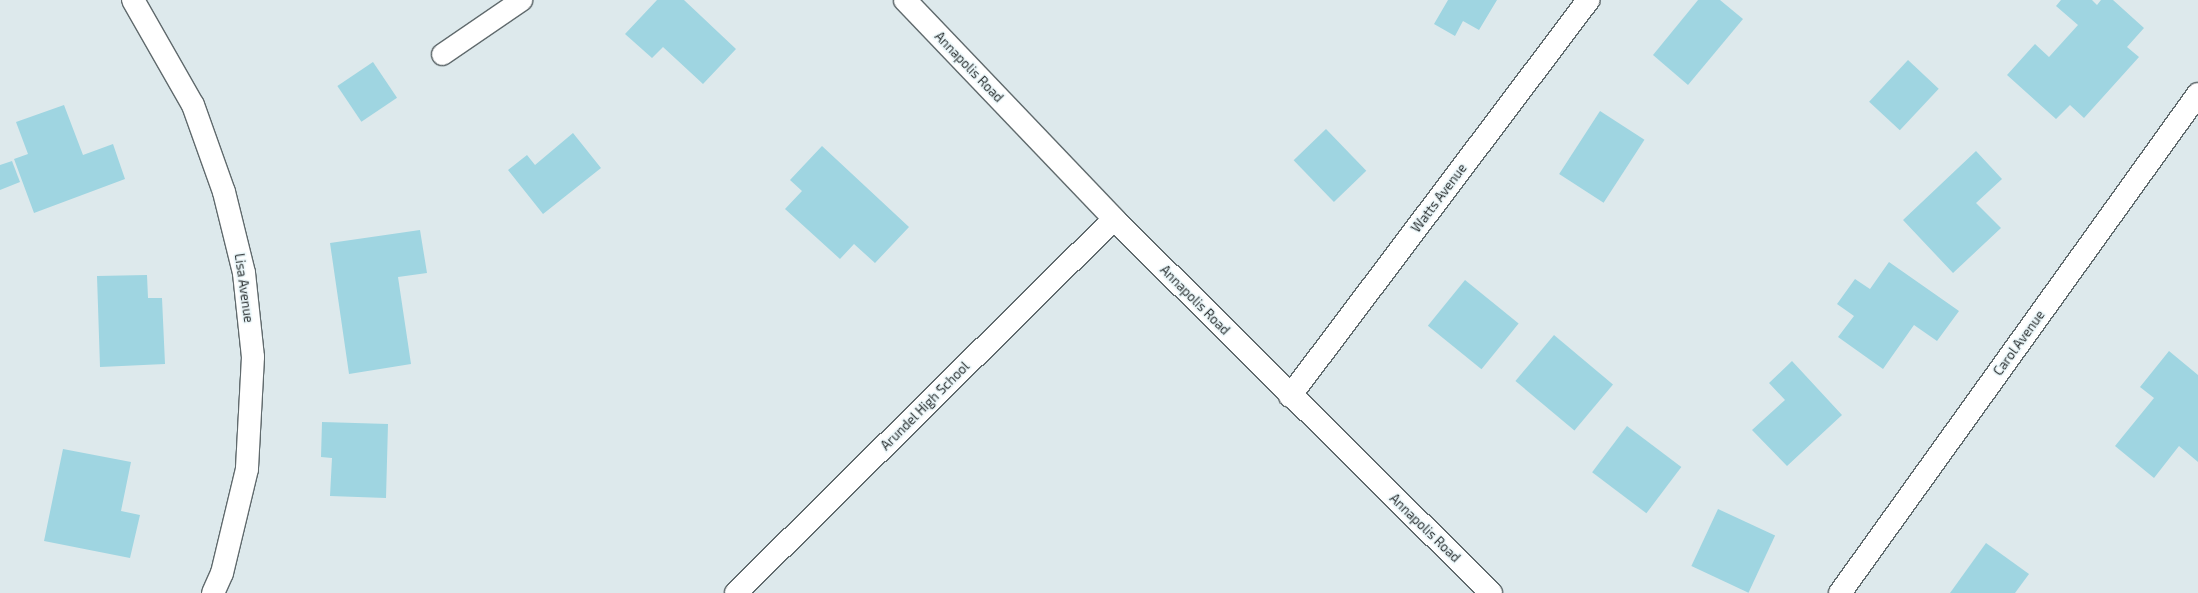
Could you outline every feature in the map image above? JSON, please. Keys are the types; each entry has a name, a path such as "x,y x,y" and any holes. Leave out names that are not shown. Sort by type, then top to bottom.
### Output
{"street":[{"name":"Lisa Avenue","path":"133,0 193,105 224,192 244,273 253,357 247,469 222,573 213,593"},
{"name":"Annapolis Road","path":"905,0 1114,219 1290,396 1491,593"},
{"name":"Watts Avenue","path":"1290,396 1588,0"},
{"name":"Carol Avenue","path":"1840,593 2198,94"},
{"name":"Arundel High School","path":"736,593 1114,219"}],"lane":[{"path":"442,54 521,0"}],"building":[{"path":"657,0 684,0 736,49 703,84 663,47 652,58 625,34"},
{"path":"1448,0 1497,0 1479,30 1463,21 1455,36 1434,24"},
{"path":"1698,0 1720,0 1743,19 1688,85 1653,55"},
{"path":"2061,0 2092,0 2097,5 2101,0 2113,0 2144,28 2127,47 2139,57 2084,118 2070,105 2056,119 2007,75 2035,44 2049,57 2078,25 2056,6"},
{"path":"1908,60 1939,89 1900,130 1869,102"},
{"path":"373,62 397,98 361,122 337,86"},
{"path":"64,105 83,155 113,144 125,179 34,213 14,159 28,154 16,122"},
{"path":"1600,111 1644,140 1604,203 1559,174"},
{"path":"1326,129 1366,171 1334,202 1294,160"},
{"path":"573,133 601,168 543,214 508,170 527,155 535,165"},
{"path":"822,146 909,227 875,263 854,244 840,259 785,209 802,191 790,180"},
{"path":"1976,151 2002,179 1976,203 2001,228 1953,273 1903,220"},
{"path":"12,161 20,182 0,190 0,165"},
{"path":"420,230 427,273 398,277 411,364 349,374 330,243"},
{"path":"1889,262 1959,311 1937,341 1914,325 1883,369 1838,337 1854,316 1837,304 1855,279 1870,289"},
{"path":"147,275 148,298 162,298 165,364 100,367 97,276"},
{"path":"1465,280 1519,323 1481,369 1428,326"},
{"path":"1554,335 1613,384 1574,430 1515,381"},
{"path":"2169,351 2198,375 2198,462 2179,446 2154,478 2115,446 2154,398 2140,387"},
{"path":"1792,361 1842,415 1787,466 1752,430 1785,400 1769,383"},
{"path":"322,422 388,424 386,498 330,496 332,458 321,457"},
{"path":"1627,426 1681,467 1646,513 1592,472"},
{"path":"63,449 131,462 121,511 140,515 130,558 44,541"},
{"path":"1718,509 1775,536 1748,593 1691,566"},
{"path":"1986,543 2029,574 2015,593 1950,593"}]}
